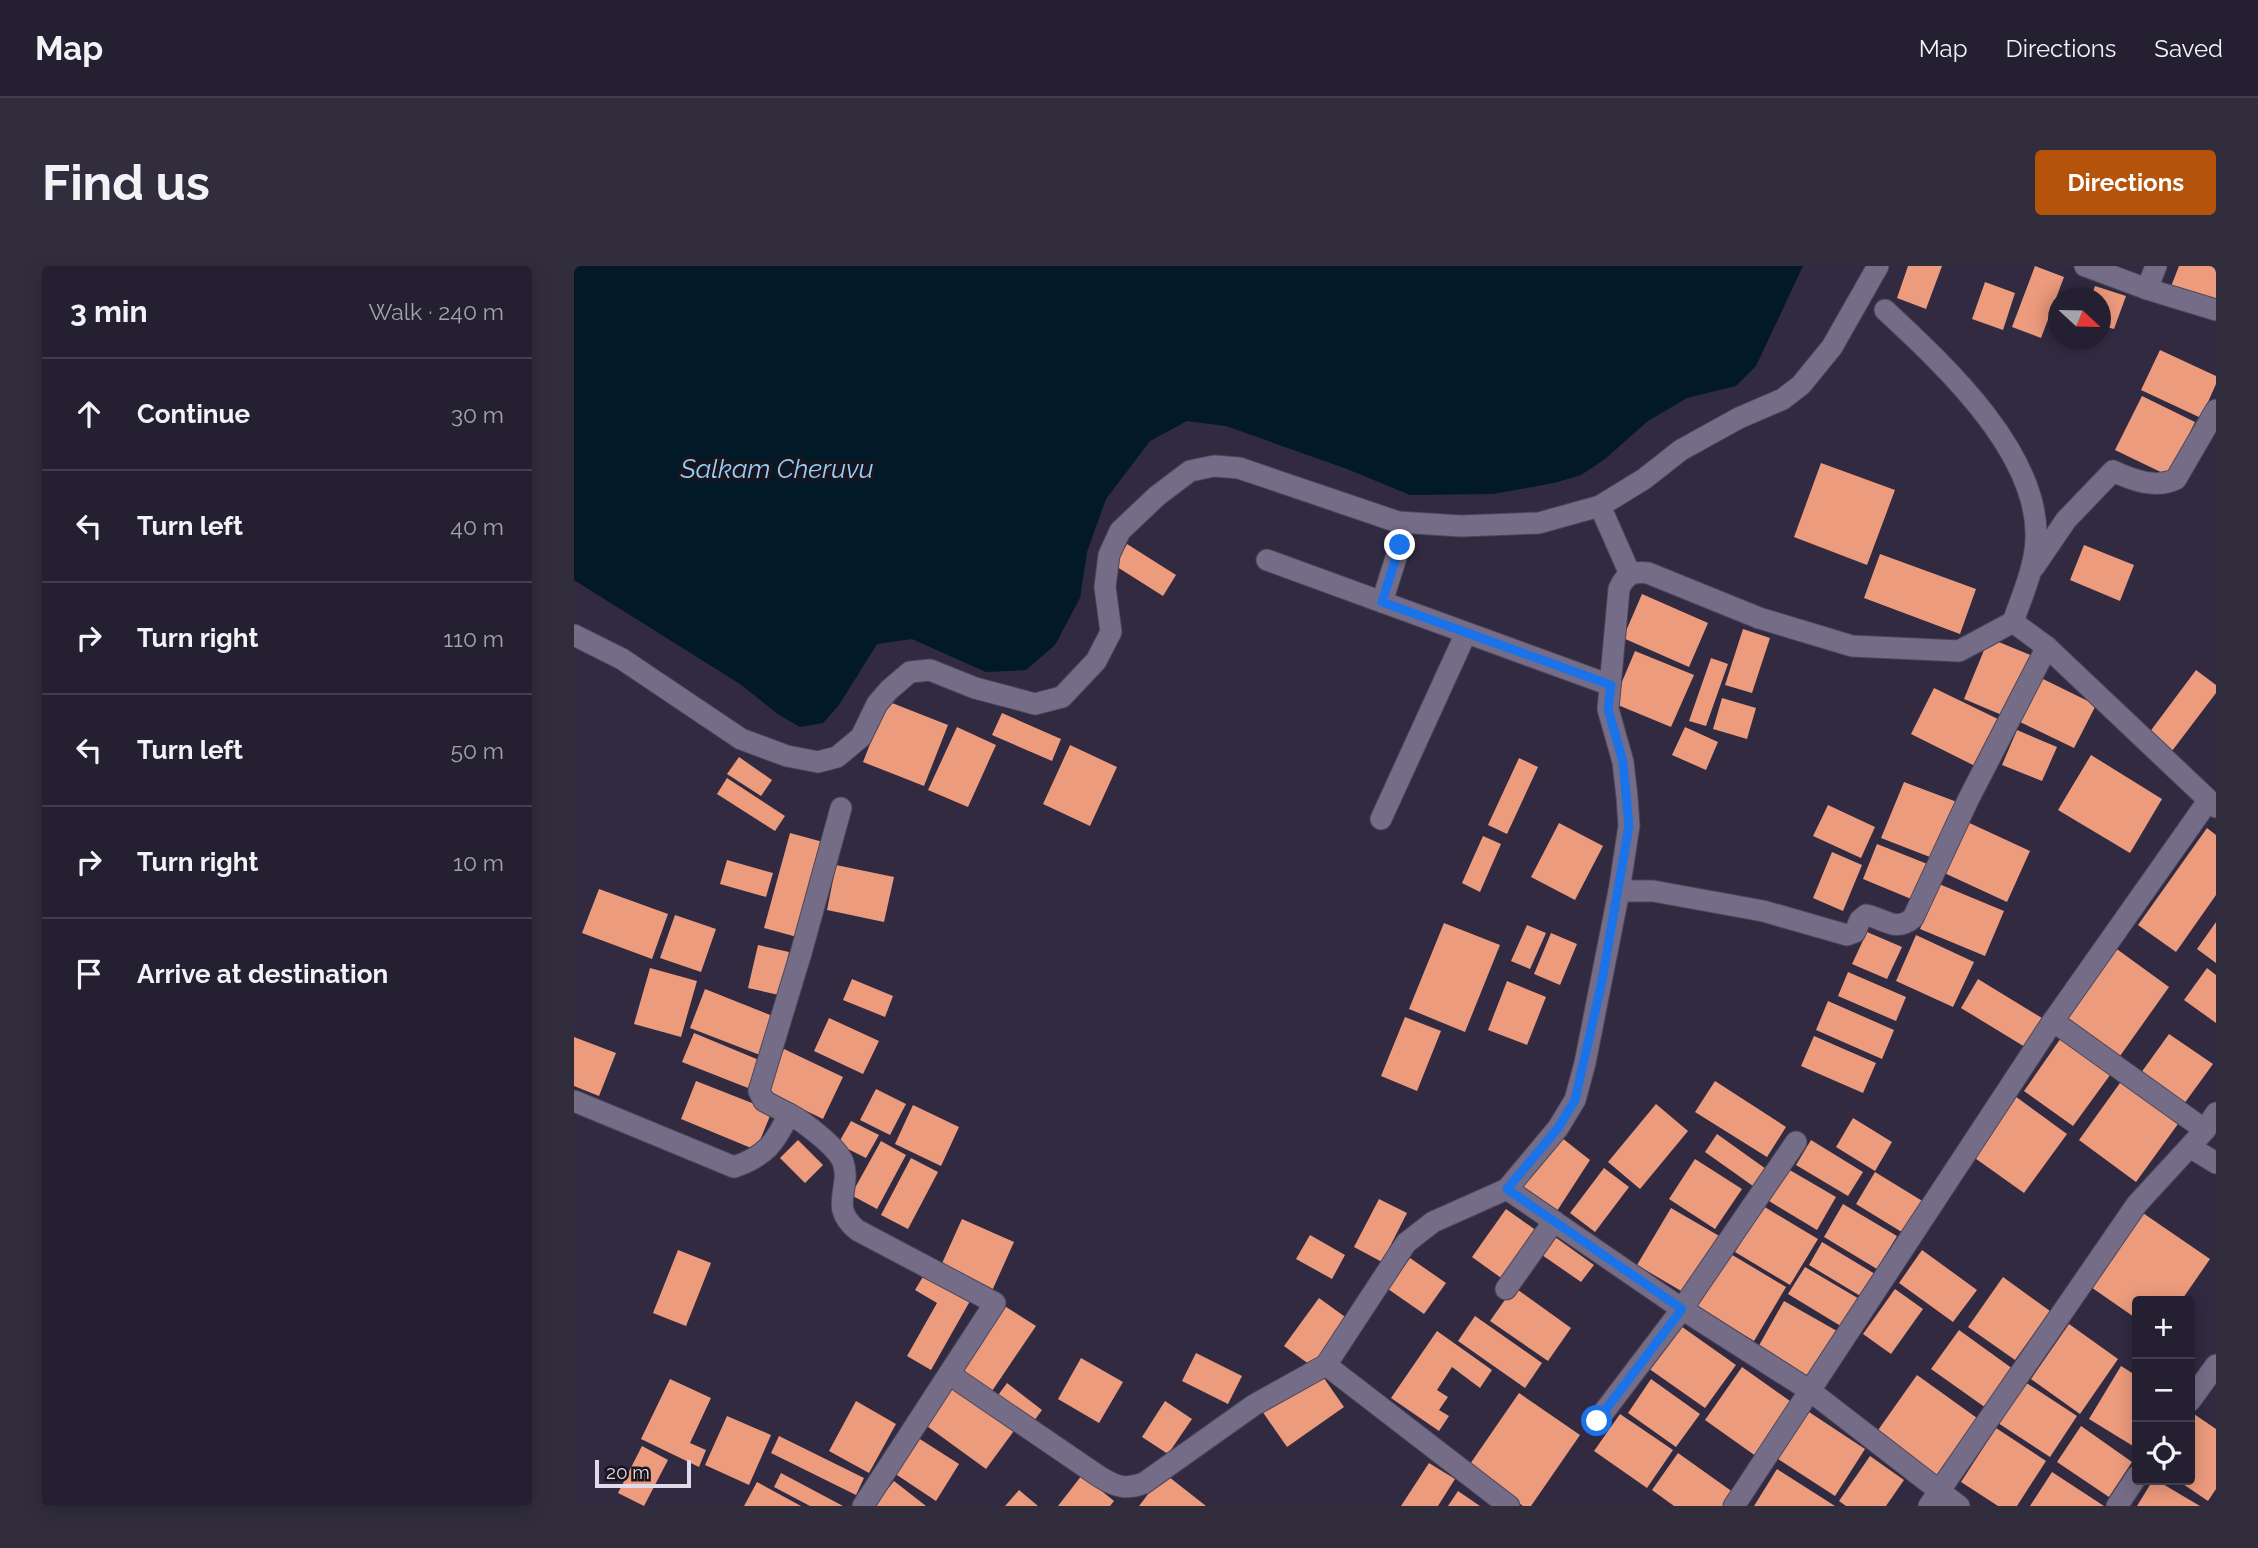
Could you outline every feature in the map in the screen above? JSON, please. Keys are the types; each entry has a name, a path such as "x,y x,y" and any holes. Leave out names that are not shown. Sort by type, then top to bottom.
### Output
{"street":[{"path":"574,635 622,659 741,739 787,756 818,762 837,757 861,737 877,704 910,672 930,670 975,688 1035,704 1062,697 1096,661 1111,632 1105,587 1109,555 1121,531 1157,496 1190,471 1214,466 1239,468 1398,522 1461,526 1539,523 1600,506 1644,479 1681,450 1739,418 1783,399 1801,385 1832,347 1878,266"},
{"path":"2085,266 2216,310"},
{"path":"2147,289 2155,266"},
{"path":"949,1374 1100,1477 1114,1485 1130,1488 1144,1483 1254,1405 1326,1365 1406,1244 1433,1222 1507,1189 1558,1128 1575,1100 1585,1063 1629,826 1623,762 1608,709 1619,589 1629,574 1648,573 1759,618 1852,646 1959,651 2013,622 2029,575 2036,541 2034,508 2021,471 2002,439 1949,370 1885,310"},
{"path":"2029,575 2066,520 2113,471 2135,481 2166,484 2176,479 2216,411"},
{"path":"1600,506 1629,574"},
{"path":"1382,602 1400,545"},
{"path":"1267,560 1611,685"},
{"path":"1734,1506 2053,1021 2212,804 2047,647 2013,622"},
{"path":"1381,819 1466,633"},
{"path":"1619,891 1653,891 1763,911 1847,935 1855,932 1860,920 1866,915 1890,925 1906,924 1913,918 1968,800 2047,647"},
{"path":"841,808 802,953 759,1091 765,1101 801,1120 836,1152 842,1162 841,1208 848,1223 995,1303 863,1506"},
{"path":"1934,1499 2137,1204 2211,1122 2053,1021"},
{"path":"574,1101 734,1167 751,1161 776,1140 789,1114"},
{"path":"1597,1421 1682,1309 1796,1142"},
{"path":"2190,1147 2216,1163"},
{"path":"1507,1189 1682,1309 1809,1390 1934,1499 1959,1506"},
{"path":"1506,1289 1554,1221"},
{"path":"1326,1365 1508,1506"},
{"path":"2195,1394 2216,1365"},
{"path":"2117,1506 2132,1484"}],"water":[{"name":"Salkam Cheruvu","path":"574,266 1803,266 1756,366 1736,386 1687,398 1648,421 1605,459 1581,475 1554,483 1493,494 1410,495 1347,469 1226,426 1187,421 1150,441 1106,499 1087,552 1080,598 1055,645 1026,670 986,672 912,639 877,644 839,705 823,723 800,727 779,715 740,684 574,580"}],"building":[{"path":"1908,266 1942,266 1926,309 1897,298"},
{"path":"2035,266 2064,277 2060,287 2048,287 2048,319 2041,338 2012,327"},
{"path":"2179,266 2216,266 2216,305 2170,289"},
{"path":"1985,282 2015,293 2003,330 1972,319"},
{"path":"2111,291 2126,296 2114,329 2111,328"},
{"path":"2160,350 2216,376 2216,384 2201,418 2141,390"},
{"path":"2142,396 2195,422 2169,476 2115,450"},
{"path":"1821,463 1895,490 1867,565 1794,537"},
{"path":"1127,544 1176,575 1163,596 1114,565"},
{"path":"2084,545 2134,565 2120,601 2070,580"},
{"path":"1880,554 1976,589 1960,634 1864,598"},
{"path":"1642,594 1708,623 1689,667 1623,638"},
{"path":"1743,629 1770,638 1752,693 1725,685"},
{"path":"1989,638 2035,657 2009,718 1964,699"},
{"path":"1635,651 1694,675 1671,727 1613,703"},
{"path":"1711,658 1728,664 1706,726 1689,721"},
{"path":"2196,670 2216,685 2216,693 2172,751 2149,733"},
{"path":"2041,678 2096,705 2074,748 2020,722"},
{"path":"1934,688 2000,720 1977,767 1911,734"},
{"path":"1722,698 1756,708 1747,739 1713,729"},
{"path":"887,701 948,725 924,786 863,762"},
{"path":"1002,713 1061,739 1052,761 992,735"},
{"path":"957,727 996,745 968,807 928,790"},
{"path":"1685,727 1718,742 1706,770 1672,755"},
{"path":"2017,730 2057,747 2042,781 2002,765"},
{"path":"1070,745 1117,767 1090,826 1043,804"},
{"path":"2091,755 2162,799 2130,853 2058,810"},
{"path":"739,757 772,780 761,796 727,774"},
{"path":"1519,758 1538,767 1507,834 1488,825"},
{"path":"727,778 785,816 775,831 717,794"},
{"path":"1904,782 1957,802 1935,859 1881,838"},
{"path":"1828,805 1875,827 1861,858 1813,836"},
{"path":"1963,820 2030,851 2007,902 1940,871"},
{"path":"1559,823 1603,846 1575,900 1531,877"},
{"path":"2207,828 2216,835 2216,895 2176,952 2138,925"},
{"path":"790,833 823,842 797,937 764,928"},
{"path":"1483,836 1501,844 1480,892 1462,883"},
{"path":"1877,844 1930,865 1916,901 1863,879"},
{"path":"1832,852 1862,865 1843,911 1813,898"},
{"path":"727,860 773,873 766,897 720,884"},
{"path":"836,865 894,877 884,922 827,910"},
{"path":"1939,884 2004,911 1985,956 1920,929"},
{"path":"599,889 668,914 652,959 582,933"},
{"path":"675,915 716,929 701,972 660,958"},
{"path":"2216,922 2216,963 2197,949"},
{"path":"1444,923 1500,945 1465,1032 1409,1009"},
{"path":"1527,925 1546,933 1530,969 1511,961"},
{"path":"1867,932 1902,947 1887,979 1852,964"},
{"path":"1551,933 1577,944 1560,985 1534,974"},
{"path":"1916,935 1974,962 1953,1007 1896,981"},
{"path":"758,945 789,952 779,995 748,988"},
{"path":"2114,947 2169,987 2115,1063 2059,1023"},
{"path":"650,968 697,981 681,1037 634,1024"},
{"path":"2207,968 2216,975 2216,1023 2184,1000"},
{"path":"1848,972 1906,997 1896,1021 1838,996"},
{"path":"852,979 893,996 885,1017 843,1000"},
{"path":"1978,979 2042,1018 2025,1047 1961,1008"},
{"path":"1507,981 1546,997 1527,1045 1488,1030"},
{"path":"705,989 775,1017 760,1055 690,1028"},
{"path":"1828,1001 1894,1030 1882,1059 1816,1030"},
{"path":"1405,1017 1441,1031 1417,1091 1381,1076"},
{"path":"829,1018 879,1041 863,1074 814,1051"},
{"path":"694,1033 759,1060 748,1088 682,1062"},
{"path":"2169,1034 2213,1064 2181,1108 2138,1077"},
{"path":"2063,1035 2113,1071 2073,1126 2024,1091"},
{"path":"1814,1036 1876,1063 1863,1093 1801,1066"},
{"path":"574,1037 616,1053 599,1096 574,1086"},
{"path":"784,1049 843,1077 823,1119 765,1091"},
{"path":"2125,1076 2183,1117 2136,1182 2079,1140"},
{"path":"696,1081 772,1111 756,1150 681,1119"},
{"path":"1715,1081 1786,1127 1767,1157 1695,1112"},
{"path":"876,1089 906,1104 890,1135 860,1120"},
{"path":"2015,1096 2067,1134 2024,1193 1972,1156"},
{"path":"1656,1104 1688,1131 1640,1189 1608,1162"},
{"path":"913,1105 959,1127 941,1166 895,1144"},
{"path":"1853,1118 1892,1142 1875,1171 1836,1147"},
{"path":"851,1121 879,1135 866,1158 838,1144"},
{"path":"1717,1134 1766,1169 1753,1186 1705,1152"},
{"path":"1562,1138 1590,1160 1555,1214 1517,1189"},
{"path":"798,1140 823,1165 805,1183 780,1158"},
{"path":"1811,1140 1863,1172 1848,1196 1796,1165"},
{"path":"881,1141 906,1155 877,1209 851,1195"},
{"path":"911,1158 938,1172 908,1229 881,1215"},
{"path":"1695,1159 1742,1189 1715,1229 1669,1199"},
{"path":"1604,1168 1629,1187 1595,1232 1570,1213"},
{"path":"1788,1169 1836,1197 1817,1230 1769,1201"},
{"path":"1875,1172 1924,1202 1905,1234 1856,1204"},
{"path":"1379,1199 1407,1213 1382,1262 1354,1247"},
{"path":"1843,1204 1897,1236 1877,1269 1824,1237"},
{"path":"1763,1206 1818,1239 1790,1285 1735,1252"},
{"path":"1671,1208 1721,1237 1688,1295 1637,1265"},
{"path":"1506,1209 1537,1231 1504,1280 1472,1257"},
{"path":"2140,1211 2210,1259 2184,1296 2132,1296 2132,1316 2088,1285"},
{"path":"962,1219 1014,1242 991,1293 939,1270"},
{"path":"1310,1235 1345,1255 1332,1279 1296,1259"},
{"path":"1555,1237 1594,1265 1581,1282 1542,1255"},
{"path":"1822,1242 1875,1274 1862,1297 1809,1265"},
{"path":"678,1250 711,1263 686,1326 653,1313"},
{"path":"1922,1250 1977,1290 1953,1322 1899,1283"},
{"path":"1729,1253 1786,1287 1754,1341 1697,1307"},
{"path":"1410,1258 1446,1283 1424,1314 1388,1289"},
{"path":"1805,1267 1861,1300 1844,1328 1788,1294"},
{"path":"924,1275 970,1301 931,1370 907,1356 937,1303 915,1290"},
{"path":"2003,1277 2050,1311 2015,1360 1968,1327"},
{"path":"1514,1287 1571,1328 1548,1361 1490,1321"},
{"path":"1895,1289 1923,1309 1891,1354 1863,1334"},
{"path":"1319,1298 1348,1319 1313,1367 1284,1346"},
{"path":"1784,1301 1837,1331 1810,1379 1757,1349"},
{"path":"1003,1305 1036,1326 990,1394 958,1372"},
{"path":"1475,1316 1542,1363 1525,1388 1458,1341"},
{"path":"1678,1324 1736,1365 1705,1408 1648,1368"},
{"path":"2069,1324 2118,1359 2080,1414 2031,1379"},
{"path":"1959,1330 2013,1369 1986,1408 1931,1369"},
{"path":"1437,1331 1492,1370 1480,1388 1452,1367 1437,1390 1448,1397 1439,1410 1449,1416 1439,1431 1391,1398"},
{"path":"1196,1353 1242,1376 1228,1404 1182,1381"},
{"path":"1081,1358 1123,1382 1099,1423 1058,1399"},
{"path":"2121,1366 2132,1373 2132,1445 2089,1419"},
{"path":"1742,1367 1797,1406 1760,1459 1705,1420"},
{"path":"1319,1371 1344,1407 1287,1447 1262,1411"},
{"path":"1917,1375 1977,1418 1936,1476 1876,1433"},
{"path":"670,1379 711,1398 690,1443 706,1450 699,1467 641,1439"},
{"path":"1651,1379 1700,1414 1676,1447 1628,1413"},
{"path":"951,1380 1016,1428 986,1469 920,1421"},
{"path":"2025,1382 2077,1416 2050,1457 1998,1423"},
{"path":"1007,1383 1042,1410 1031,1425 996,1398"},
{"path":"1519,1393 1580,1435 1531,1506 1523,1506 1468,1467"},
{"path":"856,1401 896,1424 869,1473 829,1451"},
{"path":"1165,1401 1192,1419 1168,1454 1142,1437"},
{"path":"1809,1412 1865,1449 1835,1496 1778,1459"},
{"path":"1620,1414 1673,1450 1647,1488 1594,1451"},
{"path":"2195,1415 2216,1429 2216,1489 2208,1501 2184,1485 2195,1485"},
{"path":"727,1416 771,1435 749,1485 705,1465"},
{"path":"2081,1426 2132,1462 2109,1497 2057,1462"},
{"path":"1996,1428 2046,1461 2017,1506 1998,1506 1961,1482"},
{"path":"912,1434 959,1464 936,1501 888,1469"},
{"path":"779,1436 864,1478 856,1495 771,1453"},
{"path":"642,1446 668,1460 644,1506 618,1493"},
{"path":"1678,1453 1737,1495 1729,1506 1674,1506 1652,1490"},
{"path":"1870,1456 1904,1480 1886,1506 1846,1506 1839,1501"},
{"path":"1429,1463 1455,1479 1438,1506 1401,1506"},
{"path":"1777,1469 1835,1506 1754,1506"},
{"path":"2052,1472 2104,1506 2030,1506"},
{"path":"781,1473 843,1506 810,1506 774,1487"},
{"path":"1164,1473 1206,1506 1139,1506"},
{"path":"1082,1475 1114,1501 1110,1506 1058,1506"},
{"path":"894,1481 926,1506 874,1506"},
{"path":"757,1482 801,1506 744,1506"},
{"path":"2150,1485 2164,1485 2200,1506 2137,1506"},
{"path":"1019,1490 1038,1506 1005,1506"},
{"path":"1458,1491 1480,1506 1448,1506"}],"route":[{"path":"1400,545 1382,602 1611,685 1608,709 1623,762 1629,826 1602,981 1575,1100 1558,1128 1507,1189 1682,1309 1597,1421"}]}
